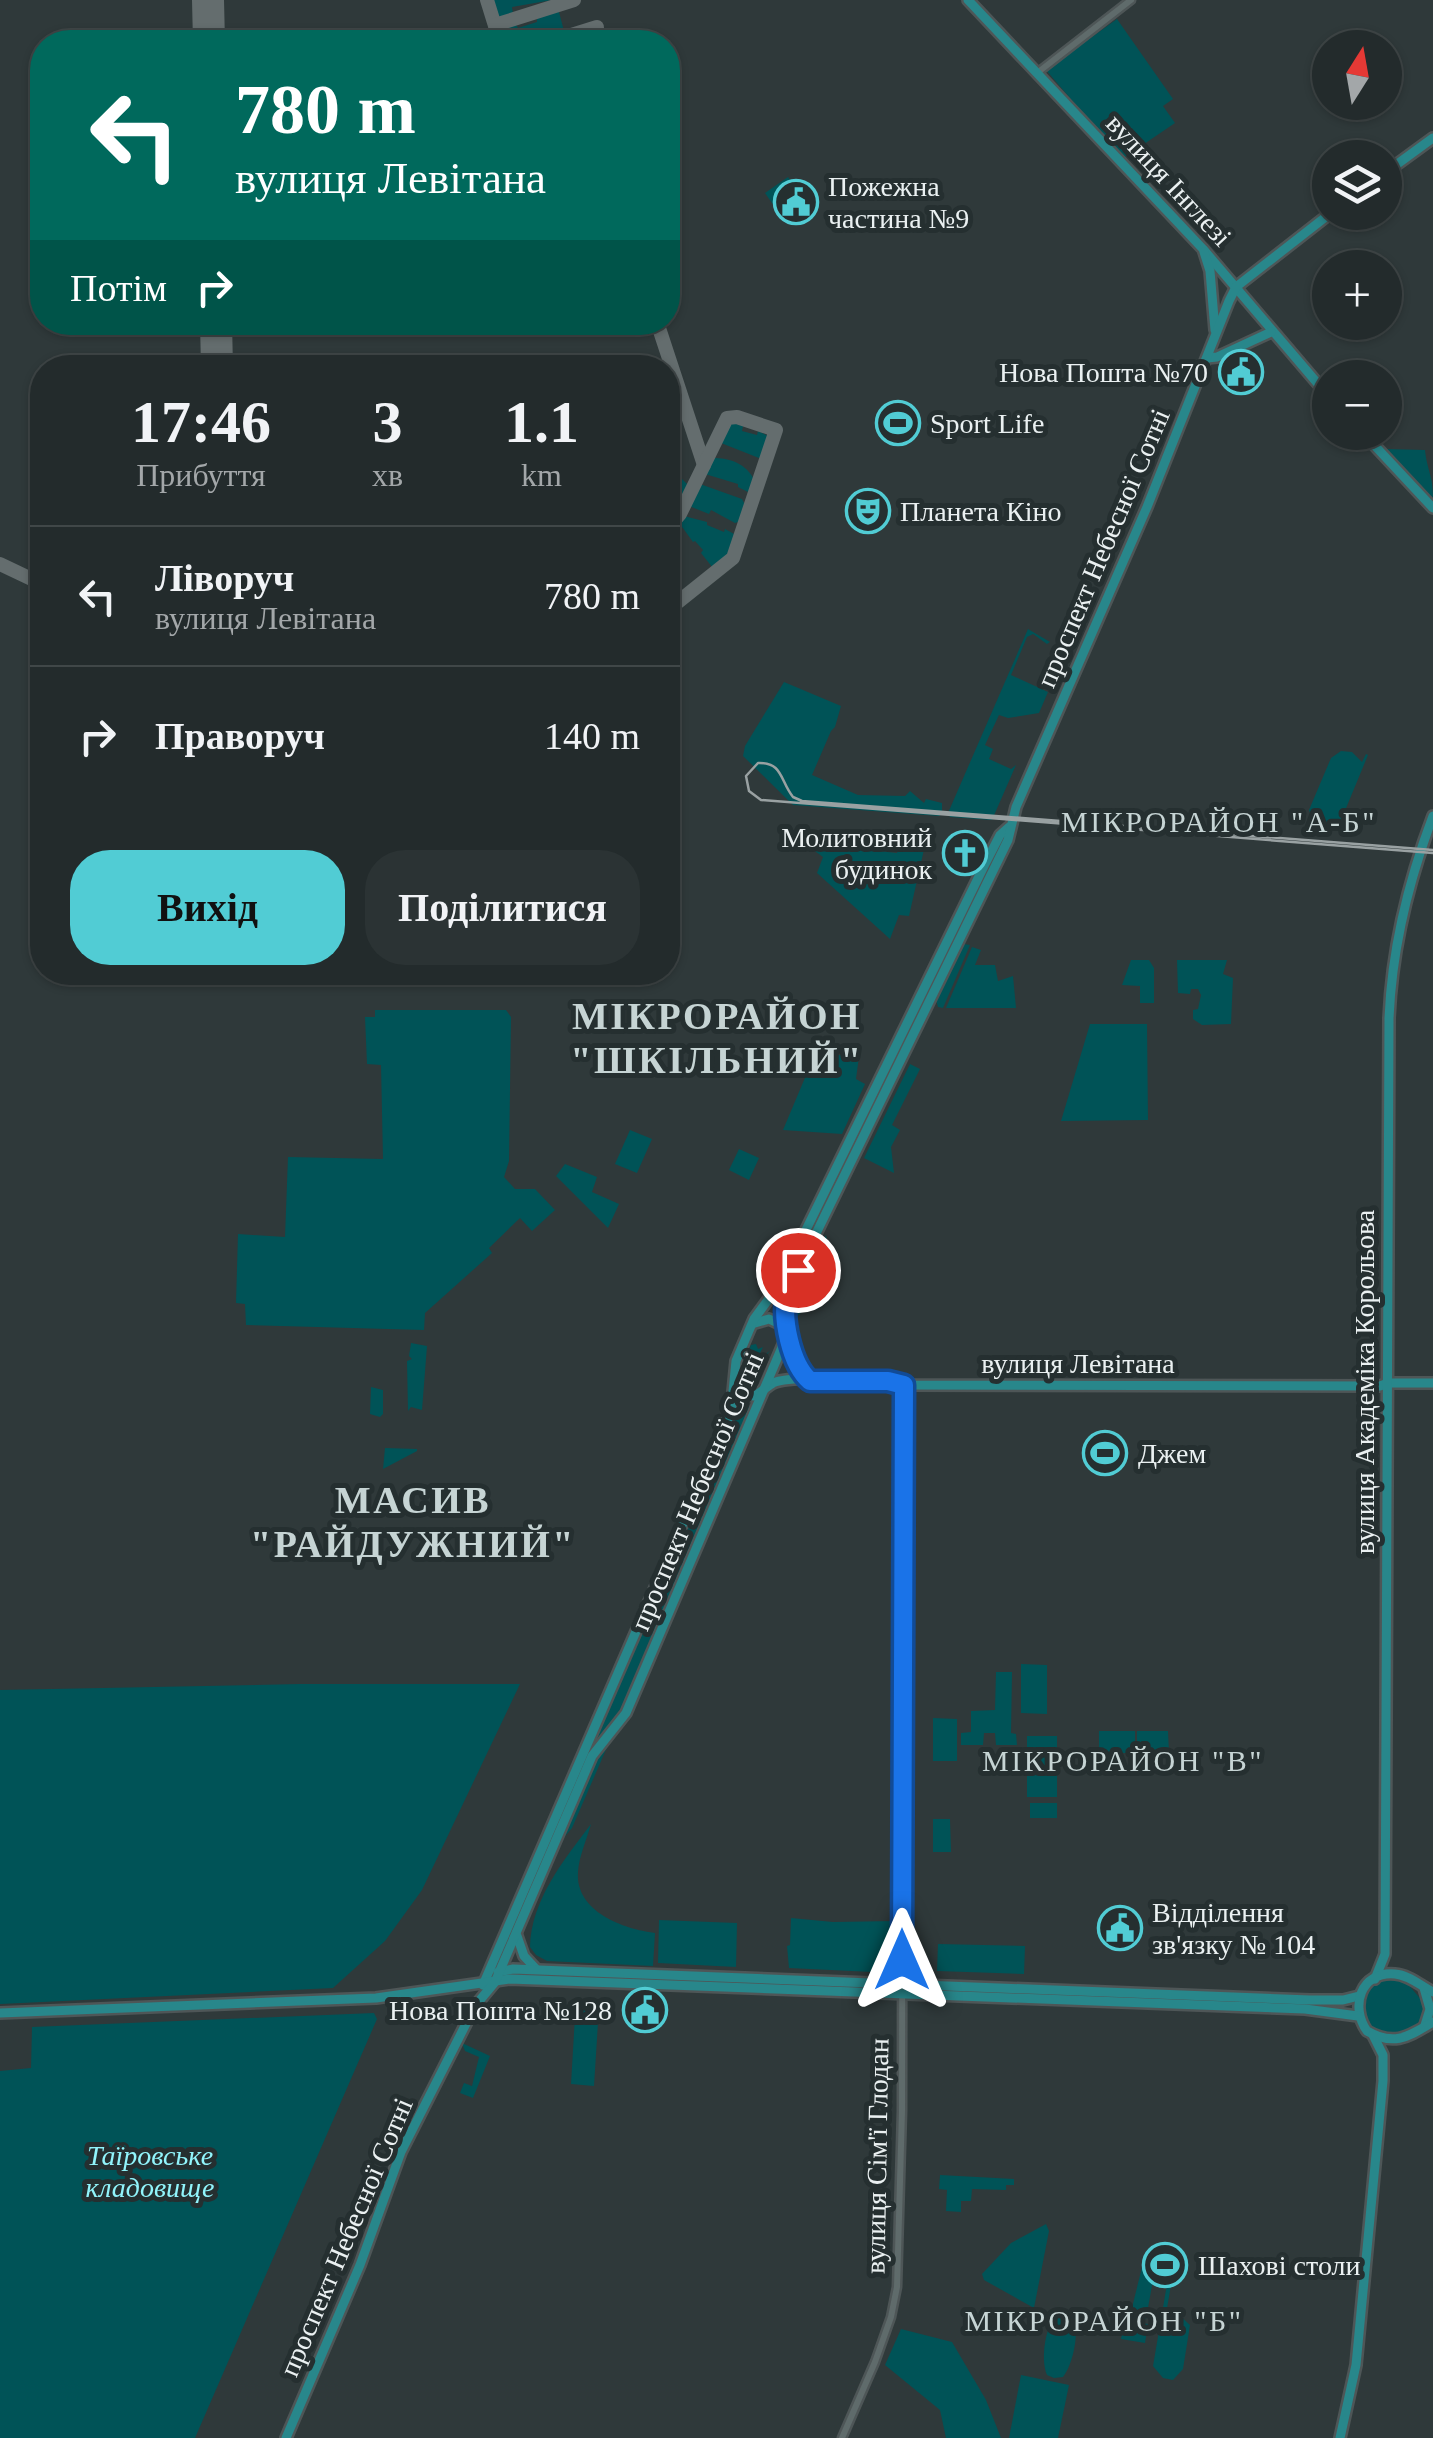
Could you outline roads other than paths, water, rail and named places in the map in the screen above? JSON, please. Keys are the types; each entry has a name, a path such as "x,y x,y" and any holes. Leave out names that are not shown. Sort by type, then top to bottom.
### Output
{"main road":[{"name":"вулиця Інглезі","path":"968,0 1204,249 1312,378"},
{"path":"1402,161 1433,138"},
{"path":"1236,286 1312,227"},
{"path":"1204,249 1216,335"},
{"name":"проспект Небесної Сотні","path":"500,1971 592,1756 626,1713 788,1334 786,1295 985,864 1000,835 1009,827 1147,507 1236,286"},
{"path":"1207,358 1272,332"},
{"path":"1379,450 1433,508"},
{"name":"вулиця Академіка Корольова","path":"1375,1978 1384,1954 1390,990 1404,902 1433,816"},
{"name":"проспект Небесної Сотні","path":"286,2438 360,2265 400,2152 478,2001 730,1414 736,1361 752,1324 779,1285 886,1079"},
{"path":"752,1324 777,1321 788,1334 798,1370 810,1381"},
{"path":"735,1378 747,1394 756,1396 764,1390"},
{"name":"вулиця Левітана","path":"764,1390 776,1382 810,1381 888,1381 904,1385 1433,1383"},
{"path":"516,1933 524,1956 538,1970"},
{"path":"1384,1954 1399,1974 1433,1992"},
{"path":"484,1981 500,1971 538,1970 1064,1995 1305,2009 1358,2016"},
{"path":"1340,2438 1356,2365 1384,2055 1358,2016 1359,1996 1375,1978 1399,1974"},
{"path":"0,2013 303,2003 376,1998 484,1981 901,1988"},
{"path":"1384,2055 1400,2040 1428,2025 1430,2000 1422,1986"},
{"path":"1064,1995 1326,2000 1359,1996"},
{"path":"1372,2035 1400,2040"}],"street":[{"path":"1038,72 1131,0"},
{"name":"вулиця Сім'ї Глодан","path":"842,2438 875,2362 897,2288 904,1385"}],"tram line":[{"path":"1433,850 802,801 793,797 772,766 758,763 746,776 749,791 761,800 1433,853"}],"place":[{"name":"Пожежна частина №9","path":"796,202"},
{"name":"Нова Пошта №70","path":"1241,372"},
{"name":"Sport Life","path":"898,423"},
{"name":"Планета Кіно","path":"868,511"},
{"name":"Молитовний будинок","path":"965,853"},
{"name":"Джем","path":"1105,1453"},
{"name":"Відділення зв'язку № 104","path":"1120,1928"},
{"name":"Нова Пошта №128","path":"645,2010"},
{"name":"Шахові столи","path":"1165,2265"}],"district":[{"name":"МІКРОРАЙОН \"А-Б\"","path":"1219,821"},
{"name":"МІКРОРАЙОН \"ШКІЛЬНИЙ\"","path":"717,1038"},
{"name":"МАСИВ \"РАЙДУЖНИЙ\"","path":"413,1522"},
{"name":"МІКРОРАЙОН \"В\"","path":"1123,1760"},
{"name":"МІКРОРАЙОН \"Б\"","path":"1104,2320"}],"park label":[{"name":"Таїровське кладовище","path":"150,2171"}]}
